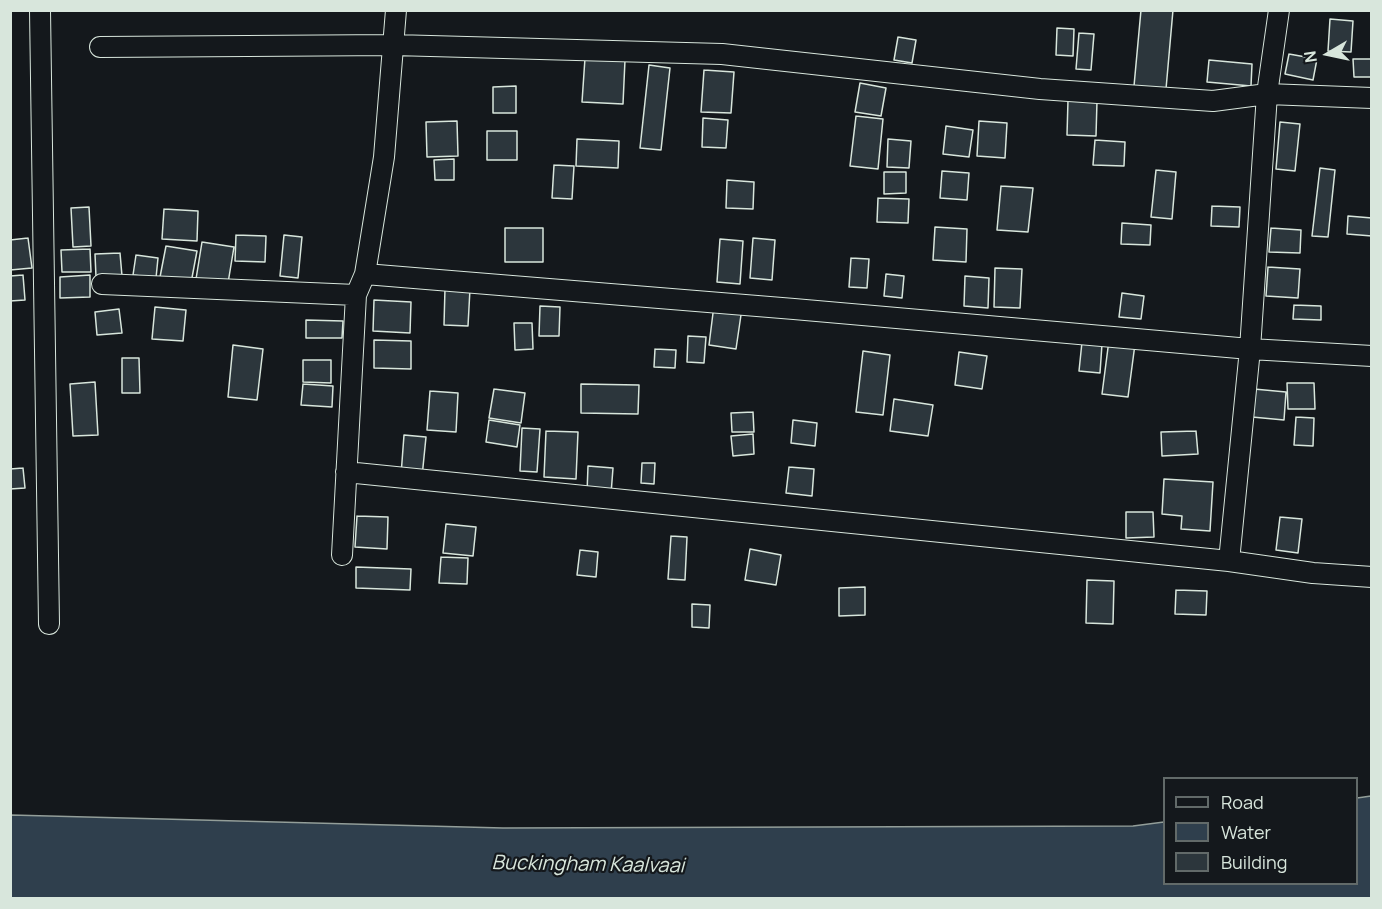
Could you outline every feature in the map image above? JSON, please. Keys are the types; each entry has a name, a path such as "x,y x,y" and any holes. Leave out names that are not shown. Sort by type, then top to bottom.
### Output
{"street":[{"path":"40,10 49,624"},
{"path":"342,555 356,295 365,274 384,157 396,10"},
{"path":"1229,561 1250,349 1267,94 1279,10"},
{"path":"100,47 394,45 722,54 1040,89 1213,101 1267,94 1371,98"},
{"path":"365,274 1250,349 1371,356"},
{"path":"102,284 356,295"},
{"path":"346,472 1229,561 1313,573 1371,577"}],"water":[{"name":"Buckingham Kaalvaai","path":"1371,796 1371,898 11,898 11,815 503,828 1133,826 1163,822 1163,885 1358,885 1358,798"}],"building":[{"path":"1141,10 1173,10 1166,89 1134,86"},
{"path":"1330,19 1353,21 1351,52 1328,51"},
{"path":"1057,28 1074,29 1073,56 1056,55"},
{"path":"1079,33 1094,34 1091,70 1076,69"},
{"path":"898,37 916,40 912,63 894,60"},
{"path":"1289,54 1317,59 1313,80 1285,74"},
{"path":"585,58 625,60 623,104 582,102"},
{"path":"1353,59 1372,59 1372,77 1354,77"},
{"path":"1209,60 1252,64 1251,86 1207,82"},
{"path":"649,65 670,68 661,150 640,148"},
{"path":"704,70 734,72 731,113 701,112"},
{"path":"860,83 886,88 881,116 855,112"},
{"path":"516,86 516,113 493,113 493,87"},
{"path":"1068,100 1097,101 1096,136 1067,135"},
{"path":"856,116 883,119 878,169 850,166"},
{"path":"703,118 728,120 726,148 702,147"},
{"path":"457,121 458,156 427,157 426,122"},
{"path":"979,121 1007,123 1005,158 977,156"},
{"path":"1280,122 1300,124 1295,171 1276,169"},
{"path":"946,126 973,130 969,157 943,154"},
{"path":"487,131 517,131 517,160 487,160"},
{"path":"577,139 619,141 618,168 576,166"},
{"path":"888,139 911,141 909,168 887,167"},
{"path":"1095,140 1125,142 1124,166 1093,165"},
{"path":"454,159 454,180 435,180 434,160"},
{"path":"554,165 574,166 572,199 552,198"},
{"path":"1320,168 1335,170 1328,237 1312,236"},
{"path":"1156,170 1176,172 1172,219 1151,217"},
{"path":"942,171 969,173 967,200 940,198"},
{"path":"884,172 906,172 906,193 884,194"},
{"path":"727,180 754,182 753,209 726,208"},
{"path":"1001,186 1033,188 1028,232 997,230"},
{"path":"878,198 909,199 908,223 877,222"},
{"path":"1212,206 1240,207 1239,227 1211,226"},
{"path":"89,207 91,246 73,247 71,208"},
{"path":"164,209 198,211 197,241 162,239"},
{"path":"1348,216 1372,218 1372,236 1347,234"},
{"path":"1122,223 1151,225 1150,245 1121,244"},
{"path":"935,227 967,229 966,262 933,260"},
{"path":"505,228 543,228 543,262 505,262"},
{"path":"1271,228 1301,230 1300,253 1269,252"},
{"path":"236,235 266,236 265,262 235,261"},
{"path":"284,235 302,237 298,278 280,276"},
{"path":"28,238 32,268 10,270 10,240"},
{"path":"753,238 775,240 772,280 750,278"},
{"path":"720,239 743,241 740,284 717,282"},
{"path":"202,242 234,247 228,283 196,279"},
{"path":"166,246 197,251 191,283 160,277"},
{"path":"90,249 91,272 62,272 61,250"},
{"path":"120,253 122,276 96,277 95,254"},
{"path":"136,255 158,258 156,278 133,275"},
{"path":"851,258 869,259 867,288 849,287"},
{"path":"1268,267 1300,269 1298,298 1266,296"},
{"path":"995,268 1022,269 1020,308 994,307"},
{"path":"886,274 904,276 902,298 884,296"},
{"path":"23,275 25,300 10,301 10,276"},
{"path":"90,275 90,297 60,298 60,277"},
{"path":"965,276 989,278 988,308 964,306"},
{"path":"445,288 470,289 468,326 444,325"},
{"path":"1122,293 1144,296 1141,319 1119,317"},
{"path":"374,300 411,302 410,333 373,331"},
{"path":"714,305 742,308 736,349 709,345"},
{"path":"1294,305 1321,306 1321,320 1293,319"},
{"path":"540,306 560,307 559,336 539,336"},
{"path":"155,307 186,310 183,341 152,339"},
{"path":"119,309 122,333 97,335 95,312"},
{"path":"306,320 343,321 342,338 306,338"},
{"path":"514,323 532,323 533,349 515,350"},
{"path":"688,336 706,337 704,363 687,362"},
{"path":"374,340 411,341 411,369 374,368"},
{"path":"1109,340 1135,344 1128,397 1102,394"},
{"path":"1082,342 1102,344 1100,373 1079,371"},
{"path":"233,345 263,349 257,400 228,397"},
{"path":"655,349 676,350 675,368 654,367"},
{"path":"863,351 890,355 883,415 856,412"},
{"path":"959,352 987,356 982,389 955,385"},
{"path":"122,358 139,358 140,393 122,393"},
{"path":"303,360 331,360 331,383 303,382"},
{"path":"95,382 98,435 73,436 70,384"},
{"path":"1287,383 1314,383 1315,409 1288,409"},
{"path":"303,384 333,386 332,407 301,405"},
{"path":"581,384 639,385 638,414 581,413"},
{"path":"494,389 525,393 521,423 489,418"},
{"path":"1254,389 1286,392 1284,420 1252,417"},
{"path":"430,391 458,393 456,432 427,430"},
{"path":"894,399 933,405 928,436 890,431"},
{"path":"753,412 754,432 732,432 731,413"},
{"path":"1296,417 1314,418 1313,446 1294,445"},
{"path":"489,420 520,425 517,447 486,442"},
{"path":"793,420 817,423 815,446 791,443"},
{"path":"522,428 540,429 537,472 520,471"},
{"path":"546,431 578,432 576,479 544,477"},
{"path":"1196,431 1198,454 1162,456 1161,432"},
{"path":"753,434 754,454 733,456 731,436"},
{"path":"404,435 426,437 422,477 401,475"},
{"path":"642,463 655,463 654,484 641,483"},
{"path":"588,466 613,468 611,494 587,493"},
{"path":"789,467 814,469 812,496 786,493"},
{"path":"23,468 25,488 10,489 10,469"},
{"path":"1164,479 1213,482 1210,531 1181,529 1182,516 1162,514"},
{"path":"1126,512 1153,512 1154,537 1126,538"},
{"path":"357,516 388,517 387,549 355,547"},
{"path":"1280,517 1302,519 1298,553 1276,550"},
{"path":"446,524 476,527 473,556 443,553"},
{"path":"671,536 687,537 685,580 668,579"},
{"path":"750,549 781,555 776,585 745,580"},
{"path":"580,550 598,552 596,577 577,575"},
{"path":"441,557 468,558 467,584 439,583"},
{"path":"356,567 411,569 410,590 356,588"},
{"path":"1087,580 1114,581 1113,624 1086,623"},
{"path":"865,587 865,615 839,616 839,588"},
{"path":"1176,590 1207,591 1206,615 1175,614"},
{"path":"692,604 710,605 709,628 692,627"}]}
